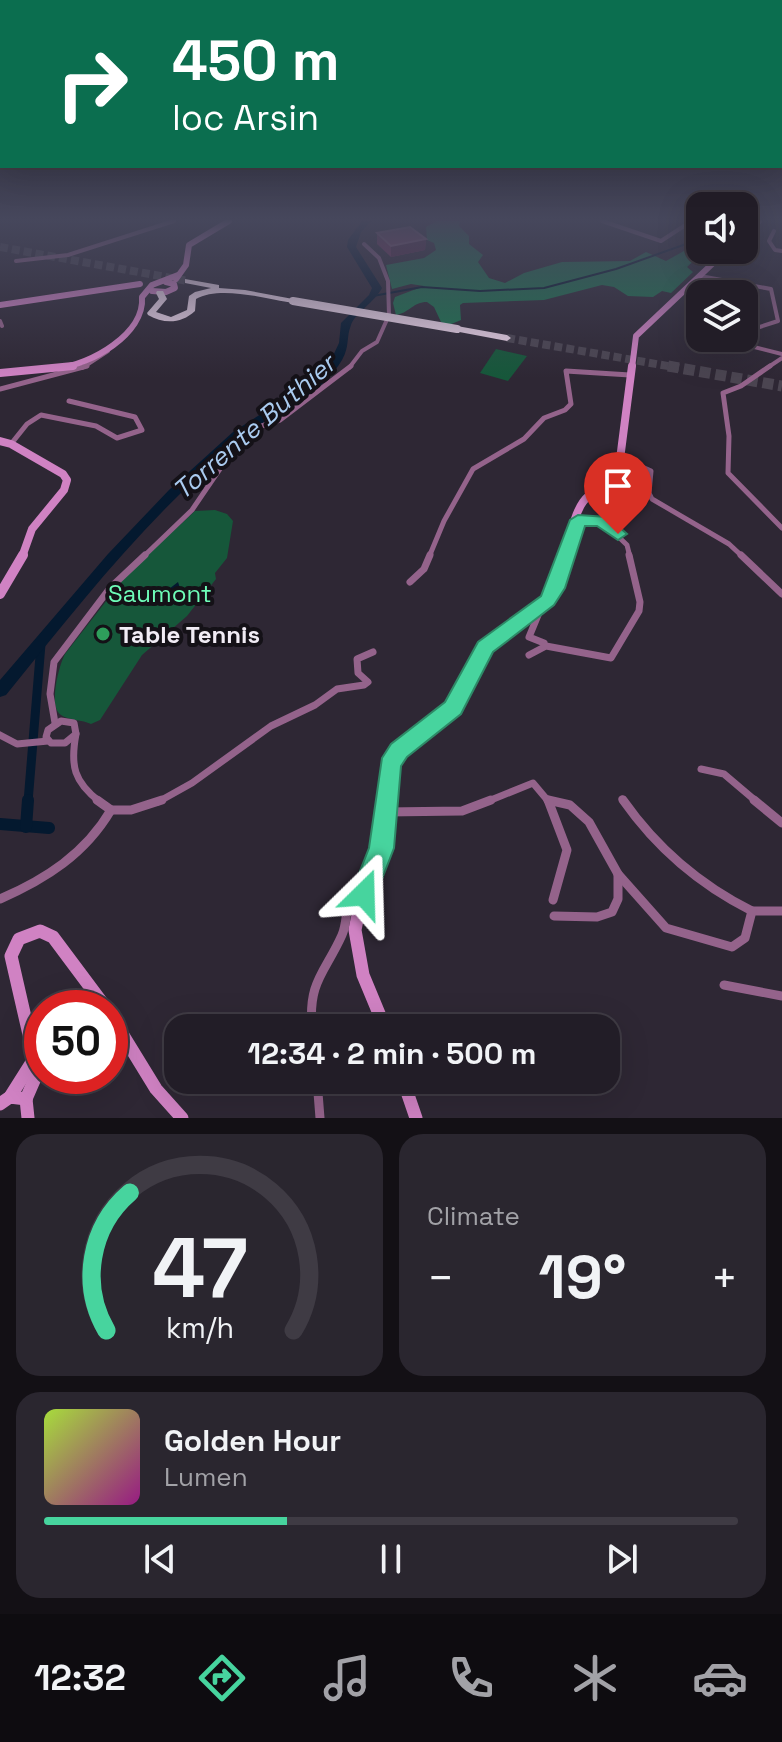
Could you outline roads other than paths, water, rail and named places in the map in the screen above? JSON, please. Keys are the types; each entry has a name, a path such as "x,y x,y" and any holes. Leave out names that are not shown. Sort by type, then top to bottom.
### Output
{"highway":[{"path":"188,281 507,338"},
{"path":"154,289 163,299 151,313 166,319 191,311 192,298 199,293 218,290 251,293"}],"main road":[{"path":"0,305 140,284 172,290 170,283 179,273"},
{"path":"380,1014 358,959 355,930 381,848 390,764 399,750 453,708 485,648 541,608 555,588 587,496 617,474 636,336 703,273"},
{"path":"0,373 70,367 94,360 108,351 138,320 143,308 142,299 154,289"},
{"path":"0,441 11,444 63,474 67,482 32,529 25,551 0,594"},
{"path":"24,1012 11,956 19,939 40,931 53,937 93,990"},
{"path":"128,1043 156,1089 182,1118"},
{"path":"408,1094 416,1118"},
{"path":"9,1099 29,1106 28,1118"}],"street":[{"path":"55,723 50,694 54,662 110,588 192,510 241,438 252,429 280,420 354,364 366,348 377,342 387,324 388,287 385,273"},
{"path":"700,276 772,290 777,322 758,328"},
{"path":"774,306 782,305"},
{"path":"758,349 782,356"},
{"path":"0,389 63,374 104,358 108,351"},
{"path":"782,356 741,386 723,393 729,436 728,473 782,528"},
{"path":"410,582 427,564 444,521 473,469 524,439 544,418 565,410 571,404 566,371 630,375"},
{"path":"11,444 27,424 41,415 96,426 117,438 142,430 135,417 69,401"},
{"path":"601,520 604,516 599,508 600,500 633,478 641,465 648,467 651,471 649,496 652,499 729,544 782,594"},
{"path":"541,608 529,637 600,659 611,658 639,611 638,591 627,545 601,520 578,520"},
{"path":"529,655 535,648 548,644"},
{"path":"48,741 48,730 55,723 71,721 77,726 71,765 74,778 111,810 125,812 145,807 201,776 264,730 316,705 340,688 359,689 366,686 368,682 358,673 357,659 373,652"},
{"path":"0,735 24,745 48,741 60,744 76,734"},
{"path":"701,769 724,774 782,823"},
{"path":"386,812 462,811 533,783 548,800 567,850 553,900"},
{"path":"622,799 663,848 732,903 752,911 782,911"},
{"path":"548,800 570,805 589,822 618,874 666,928 719,945 741,945 752,911"},
{"path":"0,899 57,870 88,846 111,810"},
{"path":"554,916 606,916 614,911 618,904 618,874"},
{"path":"311,1014 317,977 343,933 348,904 364,894"},
{"path":"724,985 782,996"},
{"path":"318,1094 320,1118"}],"water":[{"path":"178,582 180,588 173,603 156,603 154,600 134,603 123,599 144,587 156,599"}],"waterway":[{"name":"Torrente Buthier","path":"0,691 113,557 174,493 237,435 307,390 323,376 336,361 344,343 346,323 377,288 368,273"},
{"path":"373,296 422,287 480,291 544,288 600,273"},
{"path":"28,802 41,644"},
{"path":"26,826 28,800"},
{"path":"0,824 26,826"},
{"path":"26,826 49,828"}],"tunnel":[{"path":"145,273 188,281"},
{"path":"507,338 679,368"},
{"path":"668,366 782,386"}],"place":[{"name":"Table Tennis","path":"103,634"}],"park label":[{"name":"Saumont","path":"160,593"}]}
